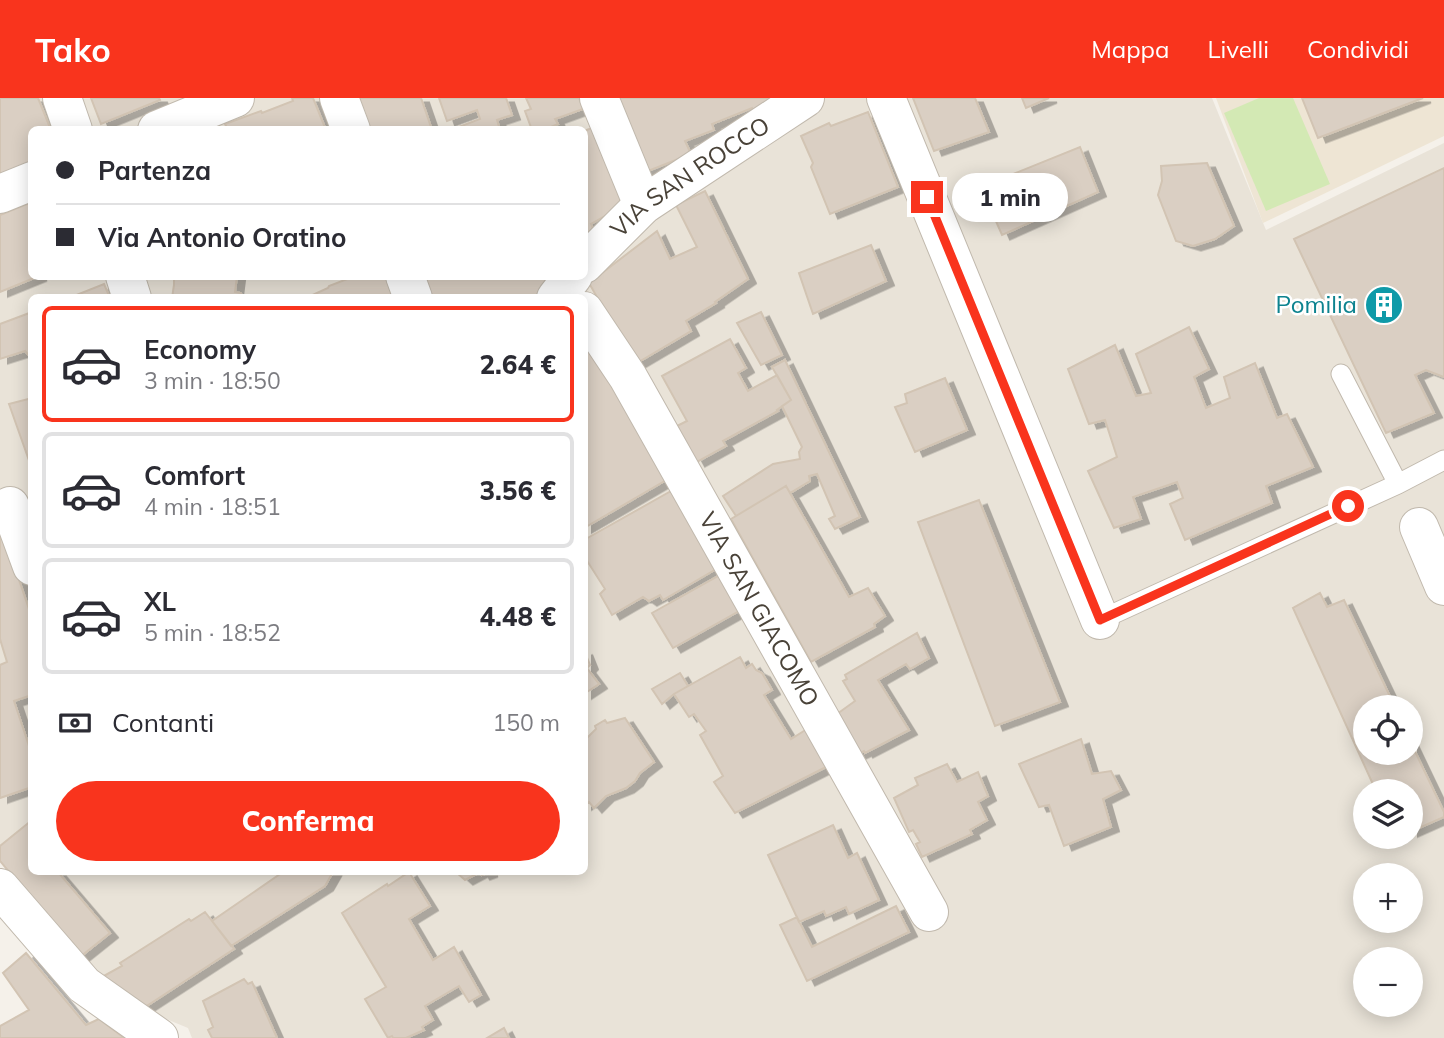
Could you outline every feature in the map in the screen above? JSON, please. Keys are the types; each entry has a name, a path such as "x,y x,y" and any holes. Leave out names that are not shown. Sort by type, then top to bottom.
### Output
{"street":[{"path":"62,98 72,126"},
{"path":"168,126 236,98"},
{"path":"340,98 350,126"},
{"path":"599,98 643,205"},
{"name":"VIA SAN ROCCO","path":"588,270 643,205 805,98"},
{"path":"886,98 1100,620"},
{"path":"0,194 28,183"},
{"name":"VIA SAN GIACOMO","path":"588,312 628,377 929,912"},
{"path":"14,505 28,552"},
{"path":"1419,527 1444,586"},
{"path":"0,888 84,985 159,1038"}],"lane":[{"path":"1341,374 1398,484"},
{"path":"1100,620 1398,484 1444,460"}],"shaded area":[{"path":"0,98 1212,98 1266,230 1444,143 1444,1038 192,1038 188,1028 142,1009 80,957 0,861"},
{"path":"1216,98 1444,98 1444,136 1263,223"}],"green space":[{"path":"1259,98 1293,98 1330,184 1266,211 1224,113"}],"building":[{"path":"0,98 38,98 49,126 28,126 28,166 0,177"},
{"path":"91,98 159,98 160,100 101,124"},
{"path":"292,98 313,98 324,126 225,124 261,111 262,113 293,101"},
{"path":"355,98 421,98 431,126 364,126"},
{"path":"439,98 506,98 512,115 497,120 499,126 462,126 480,119 477,110 447,121"},
{"path":"526,98 579,98 583,109 555,119 558,124 553,126 531,126 525,111 531,109"},
{"path":"611,98 769,98 775,112 756,120 752,108 712,124 714,130 685,141 691,154 638,175"},
{"path":"913,98 975,98 989,132 934,151"},
{"path":"1022,98 1049,98 1026,108"},
{"path":"1302,98 1423,98 1318,138"},
{"path":"868,112 898,187 830,214 801,136 829,123 831,126"},
{"path":"592,128 623,206 591,224 595,233 588,236 588,130"},
{"path":"1080,147 1098,192 1002,235 981,187"},
{"path":"1207,163 1234,226 1215,239 1193,246 1176,241 1158,195 1162,181 1161,166"},
{"name":"Pomilia","path":"1444,168 1444,377 1426,370 1415,375 1434,413 1386,433 1294,239"},
{"path":"705,191 748,279 686,321 691,331 637,363 589,283 657,231 670,259 697,247 676,205"},
{"path":"28,204 29,280 0,292 0,215"},
{"path":"871,245 886,281 813,314 799,273"},
{"path":"174,280 236,280 235,292 241,294 173,294"},
{"path":"345,280 388,280 393,292 315,294"},
{"path":"423,280 549,280 539,294 424,294"},
{"path":"104,284 108,294 79,294"},
{"path":"761,312 782,355 761,365 737,323"},
{"path":"28,314 28,354 25,351 0,359 0,324"},
{"path":"1189,327 1209,369 1194,377 1206,408 1230,398 1224,377 1255,363 1277,418 1287,414 1313,467 1266,486 1272,503 1185,540 1170,504 1183,498 1177,482 1133,497 1141,519 1114,528 1088,471 1117,457 1105,420 1089,424 1068,369 1115,345 1136,396 1151,393 1136,354"},
{"path":"730,339 746,368 738,373 748,391 777,375 791,400 778,411 723,441 726,446 697,462 677,426 687,421 662,376"},
{"path":"588,345 668,479 588,526"},
{"path":"785,360 860,517 835,529 829,519 835,516 817,474 809,476 810,481 790,493 786,486 736,516 723,496 773,464 800,459 799,452 802,447 782,406 791,400 772,367"},
{"path":"945,378 967,430 915,452 895,407 907,403 905,394"},
{"path":"28,399 28,458 9,404"},
{"path":"786,486 849,597 868,588 885,616 874,624 875,627 811,662 731,519"},
{"path":"671,491 718,568 663,600 660,595 649,601 643,597 612,615 600,594 605,589 588,562 588,538"},
{"path":"979,500 1060,702 995,726 918,522"},
{"path":"2,530 28,606 28,696 14,701 28,743 28,788 0,798 0,665 7,662 0,639"},
{"path":"720,575 741,610 673,648 652,613"},
{"path":"1320,593 1327,607 1344,600 1389,695 1353,695 1353,740 1293,608"},
{"path":"917,633 929,658 910,669 906,664 878,680 909,730 858,754 837,714 855,701 843,681 847,679 845,675"},
{"path":"740,657 746,668 752,664 762,673 772,690 764,695 791,739 807,729 830,765 735,813 714,782 723,776 700,735 706,731 694,714 689,717 674,694"},
{"path":"588,669 599,684 588,691"},
{"path":"680,673 688,686 662,704 652,689"},
{"path":"625,718 654,762 626,788 606,796 594,808 588,803 588,737 596,729 595,726 605,720 607,723"},
{"path":"1081,739 1092,774 1111,771 1121,790 1103,799 1111,827 1064,846 1049,805 1039,807 1019,764"},
{"path":"947,764 957,782 978,772 988,796 978,802 987,820 970,830 972,834 922,857 916,844 920,842 913,830 909,832 894,798 918,785 915,778"},
{"path":"1364,765 1421,765 1444,817 1423,826 1423,779 1371,779"},
{"path":"28,823 28,875 61,875 110,933 80,957 0,861 0,846"},
{"path":"833,825 848,858 857,853 879,900 849,914 846,907 826,916 824,911 799,922 768,855"},
{"path":"279,875 331,875 325,886 231,946 212,921"},
{"path":"404,875 411,875 430,906 409,919 433,960 454,947 481,995 469,1002 459,986 425,1006 433,1020 422,1027 424,1030 406,1038 388,1038 365,999 386,987 342,913 387,884 388,886"},
{"path":"459,875 474,875 465,880"},
{"path":"896,906 909,932 807,981 780,925 797,917 812,947"},
{"path":"205,912 234,949 142,1009 102,977 189,919 191,921"},
{"path":"26,953 86,1025 99,1019 123,1037 0,1038 0,1026 29,1010 3,973"},
{"path":"244,979 248,984 252,982 277,1038 212,1038 208,1030 213,1027 203,1001"},
{"path":"504,1028 509,1038 487,1038"}],"place":[{"name":"Pomilia","path":"1384,305"}],"route":[{"path":"927,197 1100,620 1348,506"}]}
